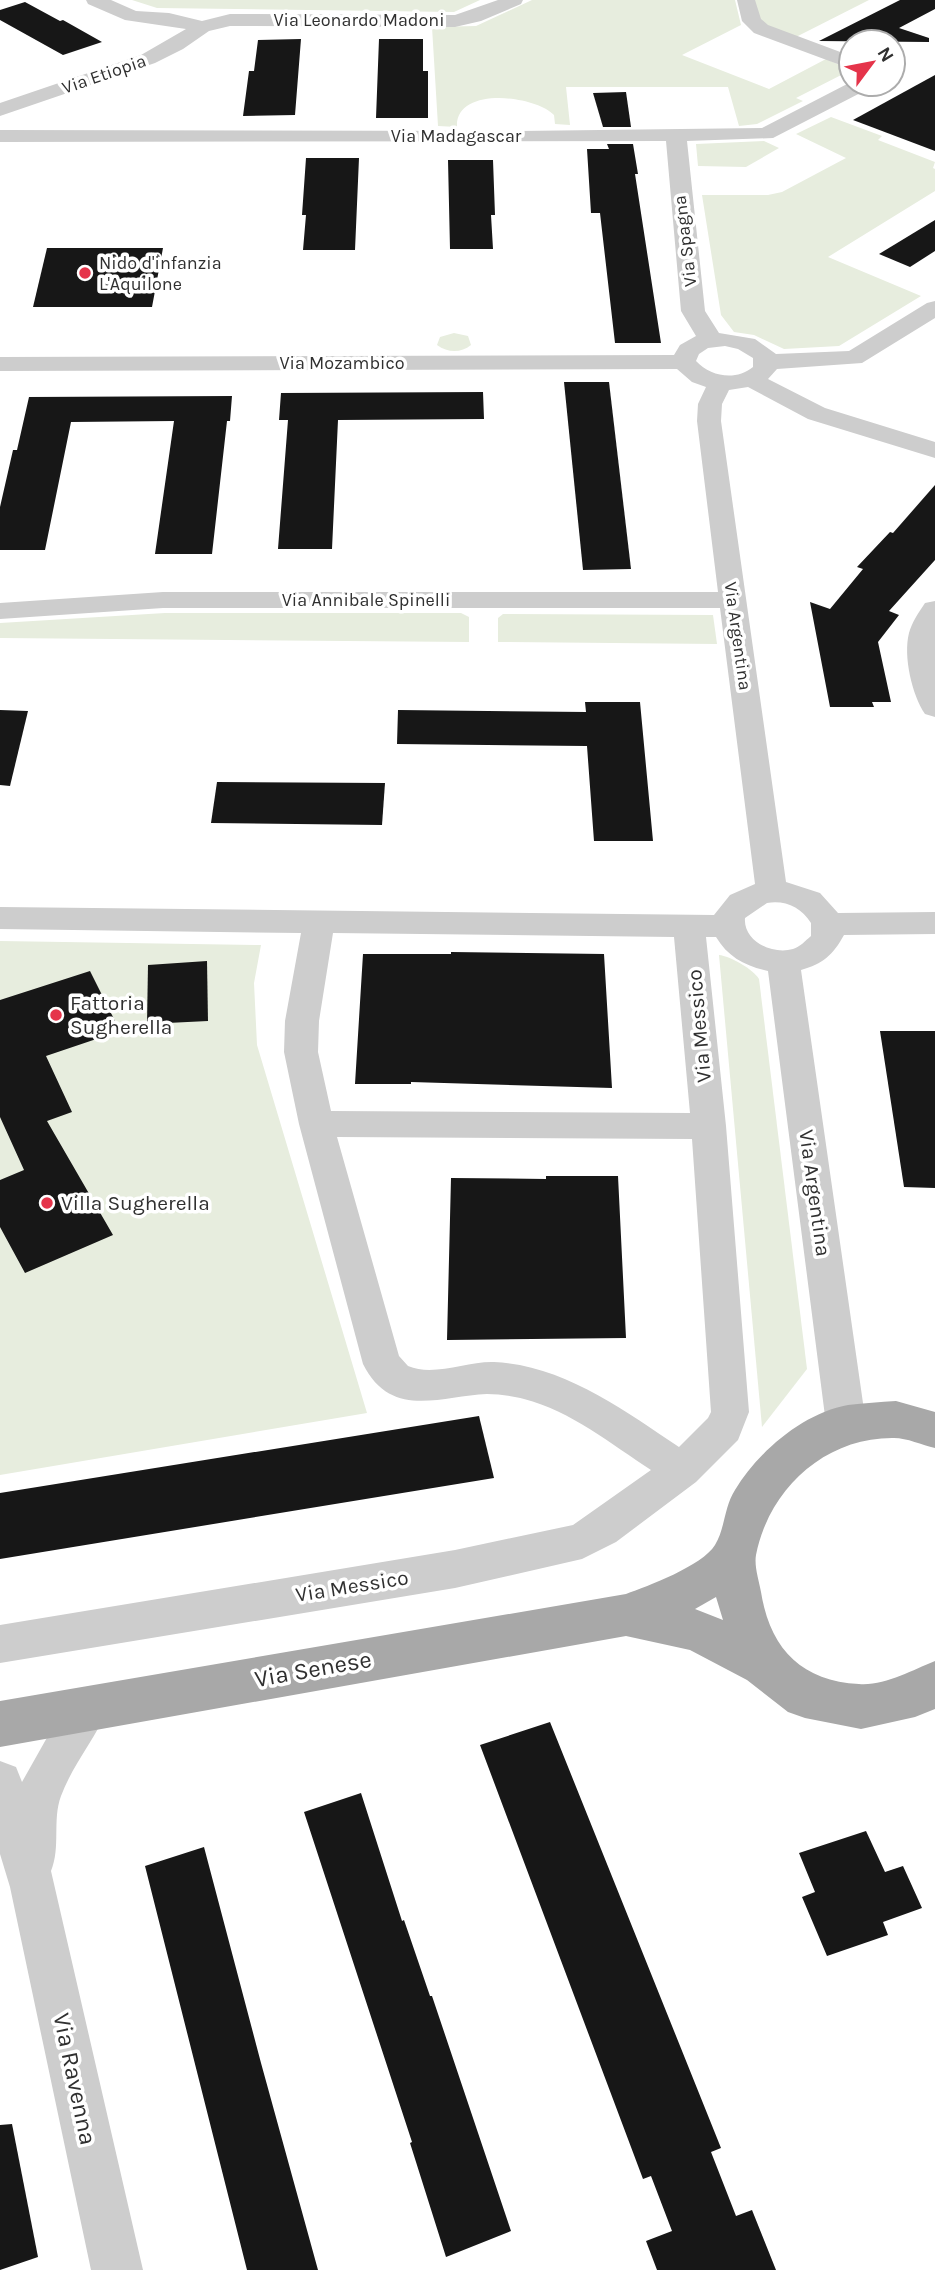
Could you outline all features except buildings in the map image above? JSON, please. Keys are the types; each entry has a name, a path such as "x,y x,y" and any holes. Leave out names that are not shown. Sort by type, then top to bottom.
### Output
{"main road":[{"path":"764,1665 741,1609 733,1558 750,1504 775,1472 810,1441 846,1424 897,1419 935,1430"},
{"name":"Via Senese","path":"0,1724 626,1615 685,1593 718,1573 733,1558"},
{"name":"Via Senese","path":"626,1615 698,1631 764,1665 804,1696 861,1707 928,1694"}],"street":[{"path":"96,0 160,32 194,32"},
{"name":"Via Leonardo Madoni","path":"194,32 230,20 465,20 514,0"},
{"path":"746,0 752,21 761,29 837,58"},
{"name":"Via Etiopia","path":"0,110 148,59 194,32"},
{"name":"Via Madagascar","path":"0,136 766,134 837,97"},
{"name":"Via Madagascar","path":"0,117 7,125 38,135"},
{"name":"Via Spagna","path":"676,136 693,311 699,324 712,340"},
{"path":"760,371 765,356 750,344 725,339 694,345 684,356 684,362 696,375 720,382 760,371 854,358 935,309"},
{"name":"Via Mozambico","path":"0,364 684,362"},
{"path":"760,371 776,396 799,408 935,450"},
{"name":"Via Argentina","path":"720,382 710,404 709,421 772,891"},
{"name":"Via Annibale Spinelli","path":"0,611 163,600 733,600"},
{"path":"935,608 921,633 920,644 935,708"},
{"path":"772,891 785,892 808,900 817,907 828,924 829,933 818,950 809,956 783,961 753,954 732,937 729,916 744,898 772,891"},
{"path":"0,918 729,926"},
{"path":"319,922 302,1021 301,1052 316,1124 382,1364 396,1379 410,1385 437,1385 495,1378 550,1391 588,1407 682,1470"},
{"path":"828,924 935,923"},
{"name":"Via Messico","path":"0,1644 455,1569 582,1541 682,1470 724,1428 730,1412 709,1126 689,925"},
{"name":"Via Argentina","path":"783,961 846,1424"},
{"path":"316,1124 709,1126"},
{"name":"Via Ravenna","path":"33,1887 34,1823 40,1791 86,1709"},
{"name":"Via Ravenna","path":"0,1782 12,1813 33,1887 117,2270"}],"green space":[{"path":"132,0 480,0 454,12 157,8"},
{"path":"532,0 735,0 741,25 682,55 769,89 826,59 837,64 837,77 796,98 803,101 757,124 739,126 728,87 566,87 570,125 555,124 554,115 531,103 498,98 469,105 460,114 457,127 438,126 432,27 476,26"},
{"path":"752,0 869,0 794,38 759,25"},
{"path":"831,117 882,136 878,140 935,162 935,191 828,257 921,296 839,346 784,349 754,335 734,332 721,315 702,195 768,195 782,192 846,158 796,134"},
{"path":"764,141 779,148 746,167 698,166 696,144"},
{"path":"454,333 468,336 471,345 454,351 437,345 440,337"},
{"path":"165,613 461,613 469,617 469,642 0,638 0,623"},
{"path":"503,614 713,615 717,644 498,642 498,618"},
{"path":"0,941 261,945 254,983 257,1045 367,1413 0,1475"},
{"path":"719,955 741,964 759,979 807,1369 762,1427"}],"place":[{"name":"Nido d'infanzia L'Aquilone","path":"85,273"},
{"name":"Fattoria Sugherella","path":"56,1015"},
{"name":"Villa Sugherella","path":"47,1203"}]}
